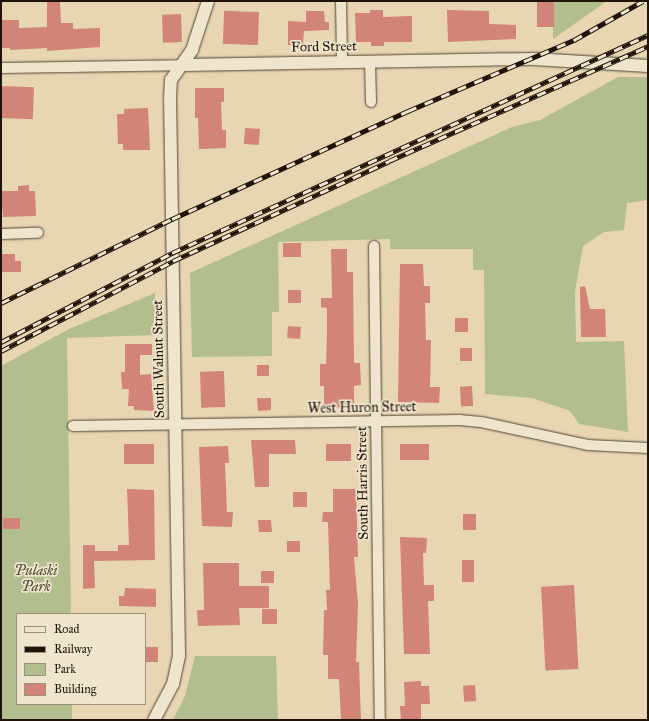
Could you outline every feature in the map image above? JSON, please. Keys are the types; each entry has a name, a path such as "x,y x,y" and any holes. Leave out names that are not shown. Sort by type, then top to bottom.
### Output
{"street":[{"name":"South Walnut Street","path":"154,720 173,684 179,656 170,98 171,80 183,65 192,50 208,1"},
{"path":"341,1 342,61"},
{"name":"Ford Street","path":"1,68 342,61 534,59 648,66"},
{"path":"370,61 371,102"},
{"path":"1,234 38,233"},
{"name":"South Harris Street","path":"374,246 380,720"},
{"name":"West Huron Street","path":"73,426 376,421 481,422 588,446 648,448"}],"green space":[{"path":"553,1 607,1 553,39"},
{"path":"618,77 648,77 648,200 627,203 624,230 604,232 583,246 575,292 576,342 624,341 628,432 579,424 570,411 532,398 485,394 484,270 473,270 473,249 390,249 390,239 278,242 279,312 272,312 272,356 192,357 190,273 512,127 540,120"},
{"name":"Pulaski Park","path":"155,293 156,335 67,338 71,613 16,613 16,705 72,705 72,720 1,720 1,366 67,330"},
{"path":"195,656 276,656 278,720 173,720 185,696"}],"building":[{"path":"47,1 60,1 61,23 73,23 73,29 100,28 100,47 47,51 47,48 10,50 10,48 1,48 1,20 19,20 19,28 47,27"},
{"path":"537,1 554,1 554,27 537,27"},
{"path":"370,10 383,10 383,17 412,16 412,42 384,42 384,46 371,46 371,42 356,42 355,13 370,13"},
{"path":"447,10 489,11 489,24 516,25 516,39 448,42"},
{"path":"224,11 259,12 258,45 223,44"},
{"path":"306,11 324,11 325,22 329,22 329,30 304,31 303,45 288,45 288,21 306,22"},
{"path":"181,14 182,42 163,43 162,15"},
{"path":"1,86 34,87 33,119 1,118"},
{"path":"195,88 224,88 224,102 221,102 222,130 226,130 226,148 199,149 198,118 195,118"},
{"path":"148,108 150,150 123,150 123,144 118,144 117,114 124,114 124,109"},
{"path":"245,128 260,129 259,145 244,144"},
{"path":"29,185 29,191 35,191 36,216 3,217 1,191 18,191 18,186"},
{"path":"283,243 301,243 301,257 283,257"},
{"path":"331,249 347,249 347,272 353,272 354,363 360,363 361,385 354,386 354,408 324,407 324,386 320,386 320,364 326,364 327,332 327,308 321,307 321,298 332,298"},
{"path":"1,254 15,254 15,261 21,261 21,272 1,272"},
{"path":"400,264 423,264 424,286 430,286 430,303 425,303 426,340 431,340 430,387 440,387 439,403 398,402"},
{"path":"585,286 590,309 605,309 606,337 581,337 580,287"},
{"path":"288,290 301,290 301,303 288,303"},
{"path":"455,318 468,318 468,332 455,332"},
{"path":"288,326 301,327 300,339 287,338"},
{"path":"125,344 152,344 152,355 140,355 140,375 151,374 154,411 134,410 134,406 128,406 129,389 122,389 121,372 125,372"},
{"path":"460,348 472,348 472,361 460,361"},
{"path":"257,365 269,365 269,376 257,376"},
{"path":"224,371 225,407 201,408 200,372"},
{"path":"472,386 473,406 461,407 460,387"},
{"path":"257,398 271,398 271,410 258,411"},
{"path":"251,440 295,440 296,454 269,454 269,487 255,487"},
{"path":"124,444 154,444 154,464 124,464"},
{"path":"326,444 351,444 351,461 326,461"},
{"path":"400,444 429,444 429,460 400,460"},
{"path":"228,446 229,463 225,463 227,512 233,512 232,527 202,526 199,447"},
{"path":"127,489 154,490 155,560 94,561 95,588 83,589 83,545 95,545 95,551 118,551 118,545 129,545"},
{"path":"333,489 356,489 358,557 354,557 358,604 356,662 359,662 361,720 341,720 339,679 328,679 328,655 323,655 324,610 327,610 326,590 330,590 328,522 322,522 323,512 333,512"},
{"path":"293,492 307,492 307,507 293,507"},
{"path":"463,514 476,514 476,530 463,530"},
{"path":"3,518 20,518 20,529 3,529"},
{"path":"258,520 271,520 272,532 259,532"},
{"path":"400,537 427,538 426,553 423,553 424,585 434,585 434,601 428,601 430,654 404,654"},
{"path":"287,541 300,541 300,552 287,552"},
{"path":"462,560 474,560 474,582 462,582"},
{"path":"203,563 239,563 239,586 269,586 269,608 239,608 240,625 198,626 197,610 204,610"},
{"path":"261,571 274,571 274,583 261,583"},
{"path":"574,585 578,669 545,671 541,587"},
{"path":"125,588 156,589 156,607 119,606 119,596 124,596"},
{"path":"262,609 277,609 277,624 262,624"},
{"path":"146,647 158,647 158,662 146,662"},
{"path":"421,681 421,686 429,686 430,704 421,704 421,719 401,720 400,706 405,706 404,682"},
{"path":"475,685 476,701 464,702 463,686"}],"railway":[{"path":"1,303 172,219 408,111 574,40 643,1"},
{"path":"1,342 172,253 648,35"},
{"path":"1,351 173,261 389,161 648,46"}]}
